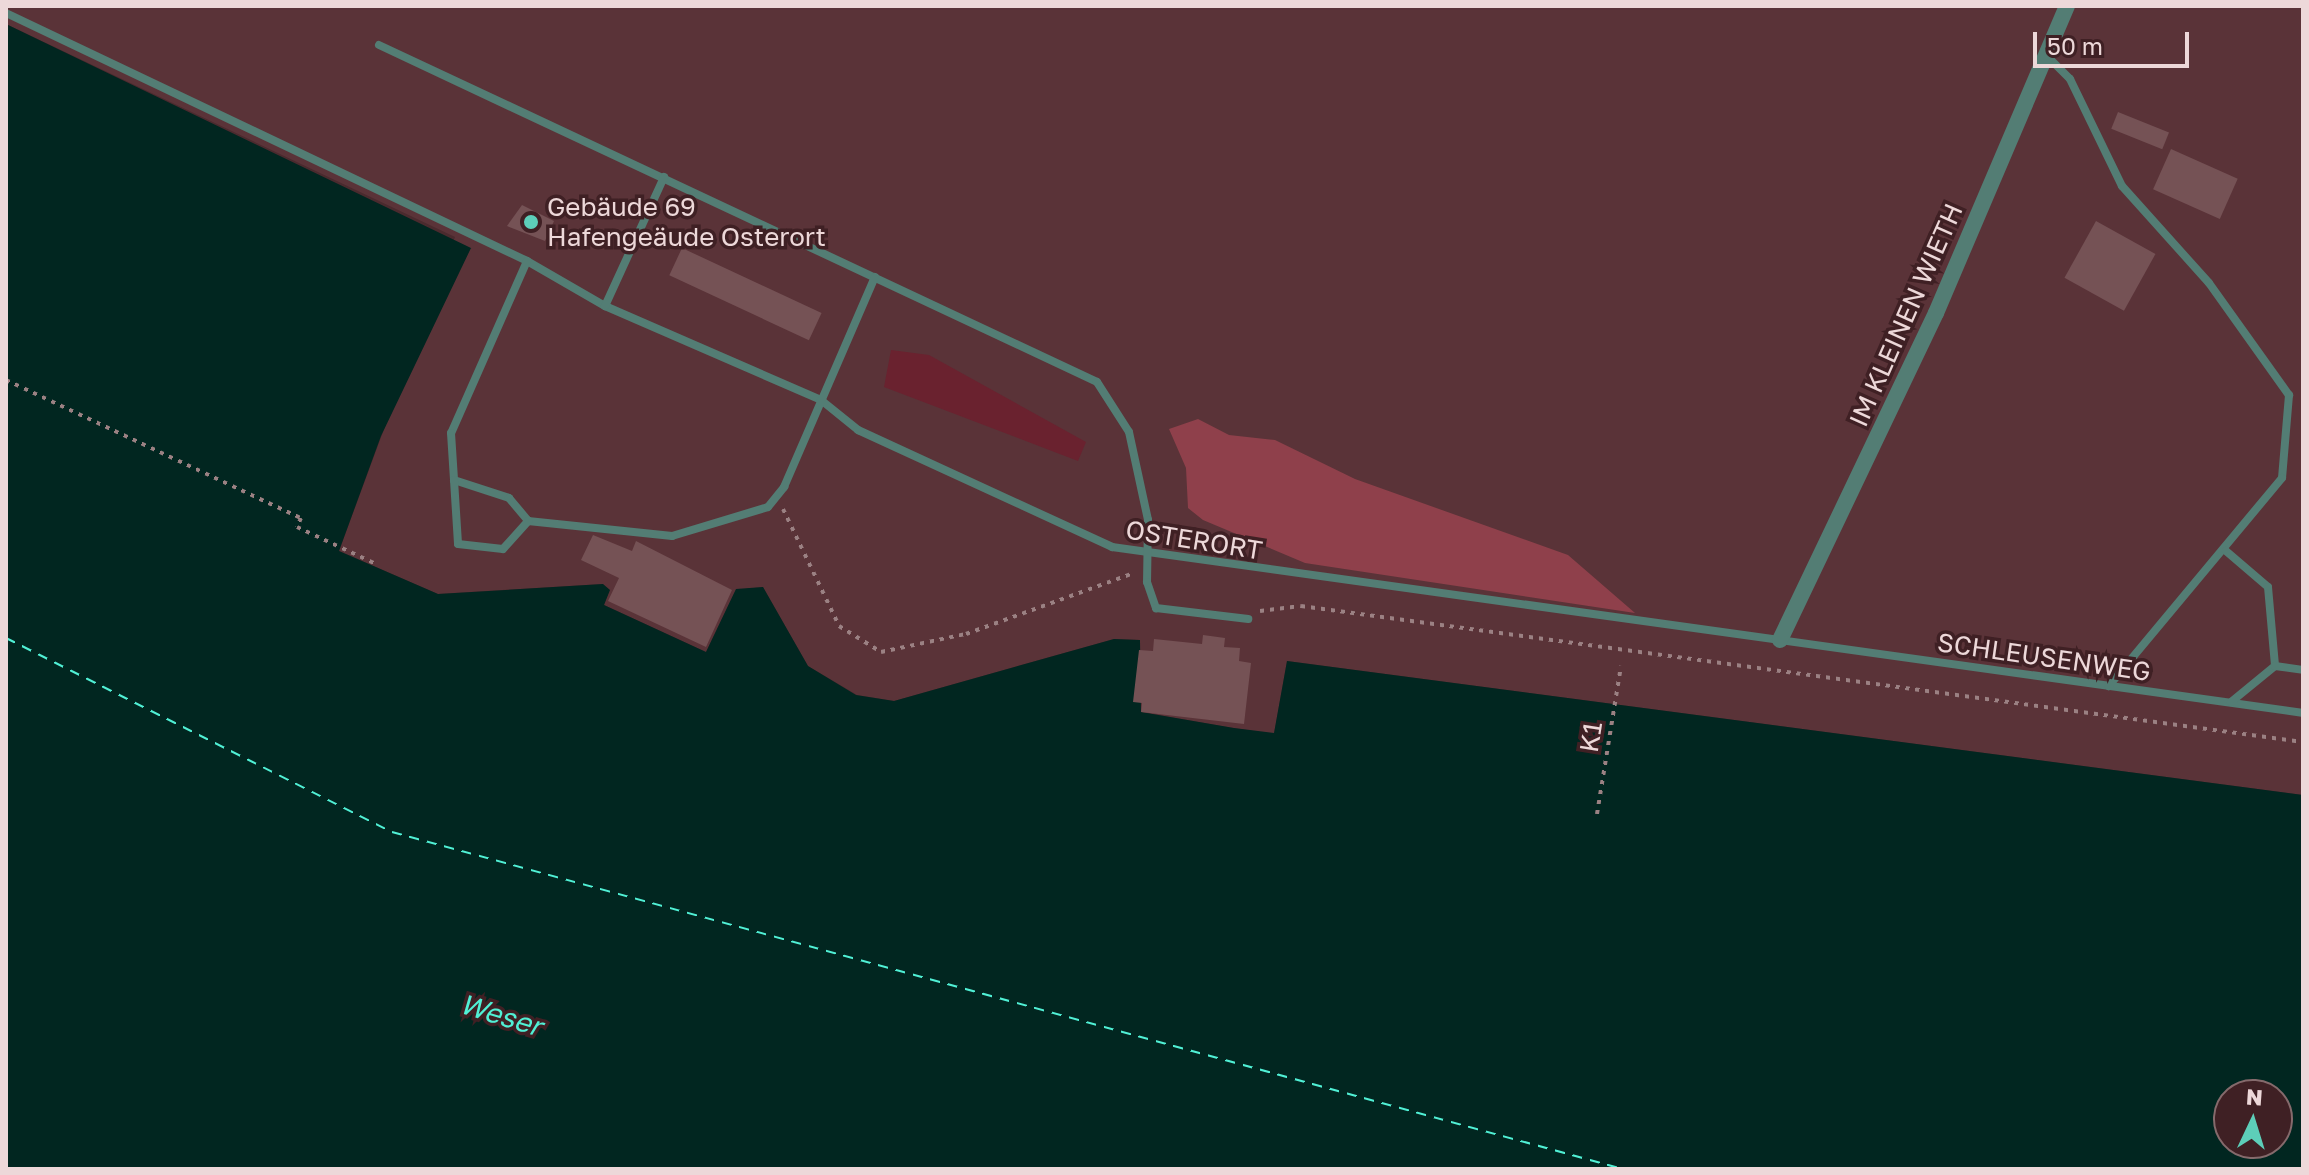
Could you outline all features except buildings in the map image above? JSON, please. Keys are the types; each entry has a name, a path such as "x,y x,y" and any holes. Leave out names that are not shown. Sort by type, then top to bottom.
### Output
{"street":[{"name":"IM KLEINEN WIETH","path":"1780,640 1936,313 2067,6"}],"lane":[{"name":"OSTERORT","path":"6,13 527,261 605,306 821,400 858,430 1112,547 1145,556 1780,640"},
{"path":"379,45 1097,382 1129,432 1148,520 1145,556 1156,608 1248,619"},
{"path":"2046,55 2070,79 2122,186 2209,283 2289,395 2282,478 2226,551 2109,686"},
{"path":"605,306 664,177"},
{"path":"527,261 451,433 458,544 503,549 528,521"},
{"path":"454,480 509,498 528,521 672,536 722,526 777,496 875,277"},
{"path":"2226,551 2268,587 2275,666"},
{"name":"SCHLEUSENWEG","path":"1780,640 2303,713"},
{"path":"2231,702 2275,666 2303,670"}],"path":[{"path":"6,380 301,518 297,527 378,565"},
{"path":"777,496 839,626 881,652 909,652 1105,588 1133,576 1145,556"},
{"path":"1248,619 1261,610 1301,606 2303,742"},
{"name":"K1","path":"1597,814 1621,666"}],"shaded area":[{"path":"6,6 2303,6 2303,795 1287,661 1274,734 1141,712 1133,702 1139,640 1114,639 894,701 857,695 808,666 763,587 736,590 706,652 604,605 609,591 602,584 438,594 339,551 455,237 6,24"},
{"path":"891,350 929,355 1086,442 1078,461 884,387"},
{"path":"1198,419 1229,435 1275,440 1355,479 1568,555 1635,613 1305,563 1203,520 1188,508 1186,468 1169,429"}],"water":[{"name":"Weser","path":"6,24 471,248 381,436 339,551 438,594 603,584 610,590 604,605 706,652 736,589 763,587 808,666 856,695 894,701 1114,639 1140,640 1141,712 1234,728 1274,733 1287,661 2303,795 2303,1169 6,1169"}],"ferry route":[{"path":"6,638 392,832 1623,1169"}],"place":[{"name":"Gebäude 69 Hafengeäude Osterort","path":"531,222"}]}
